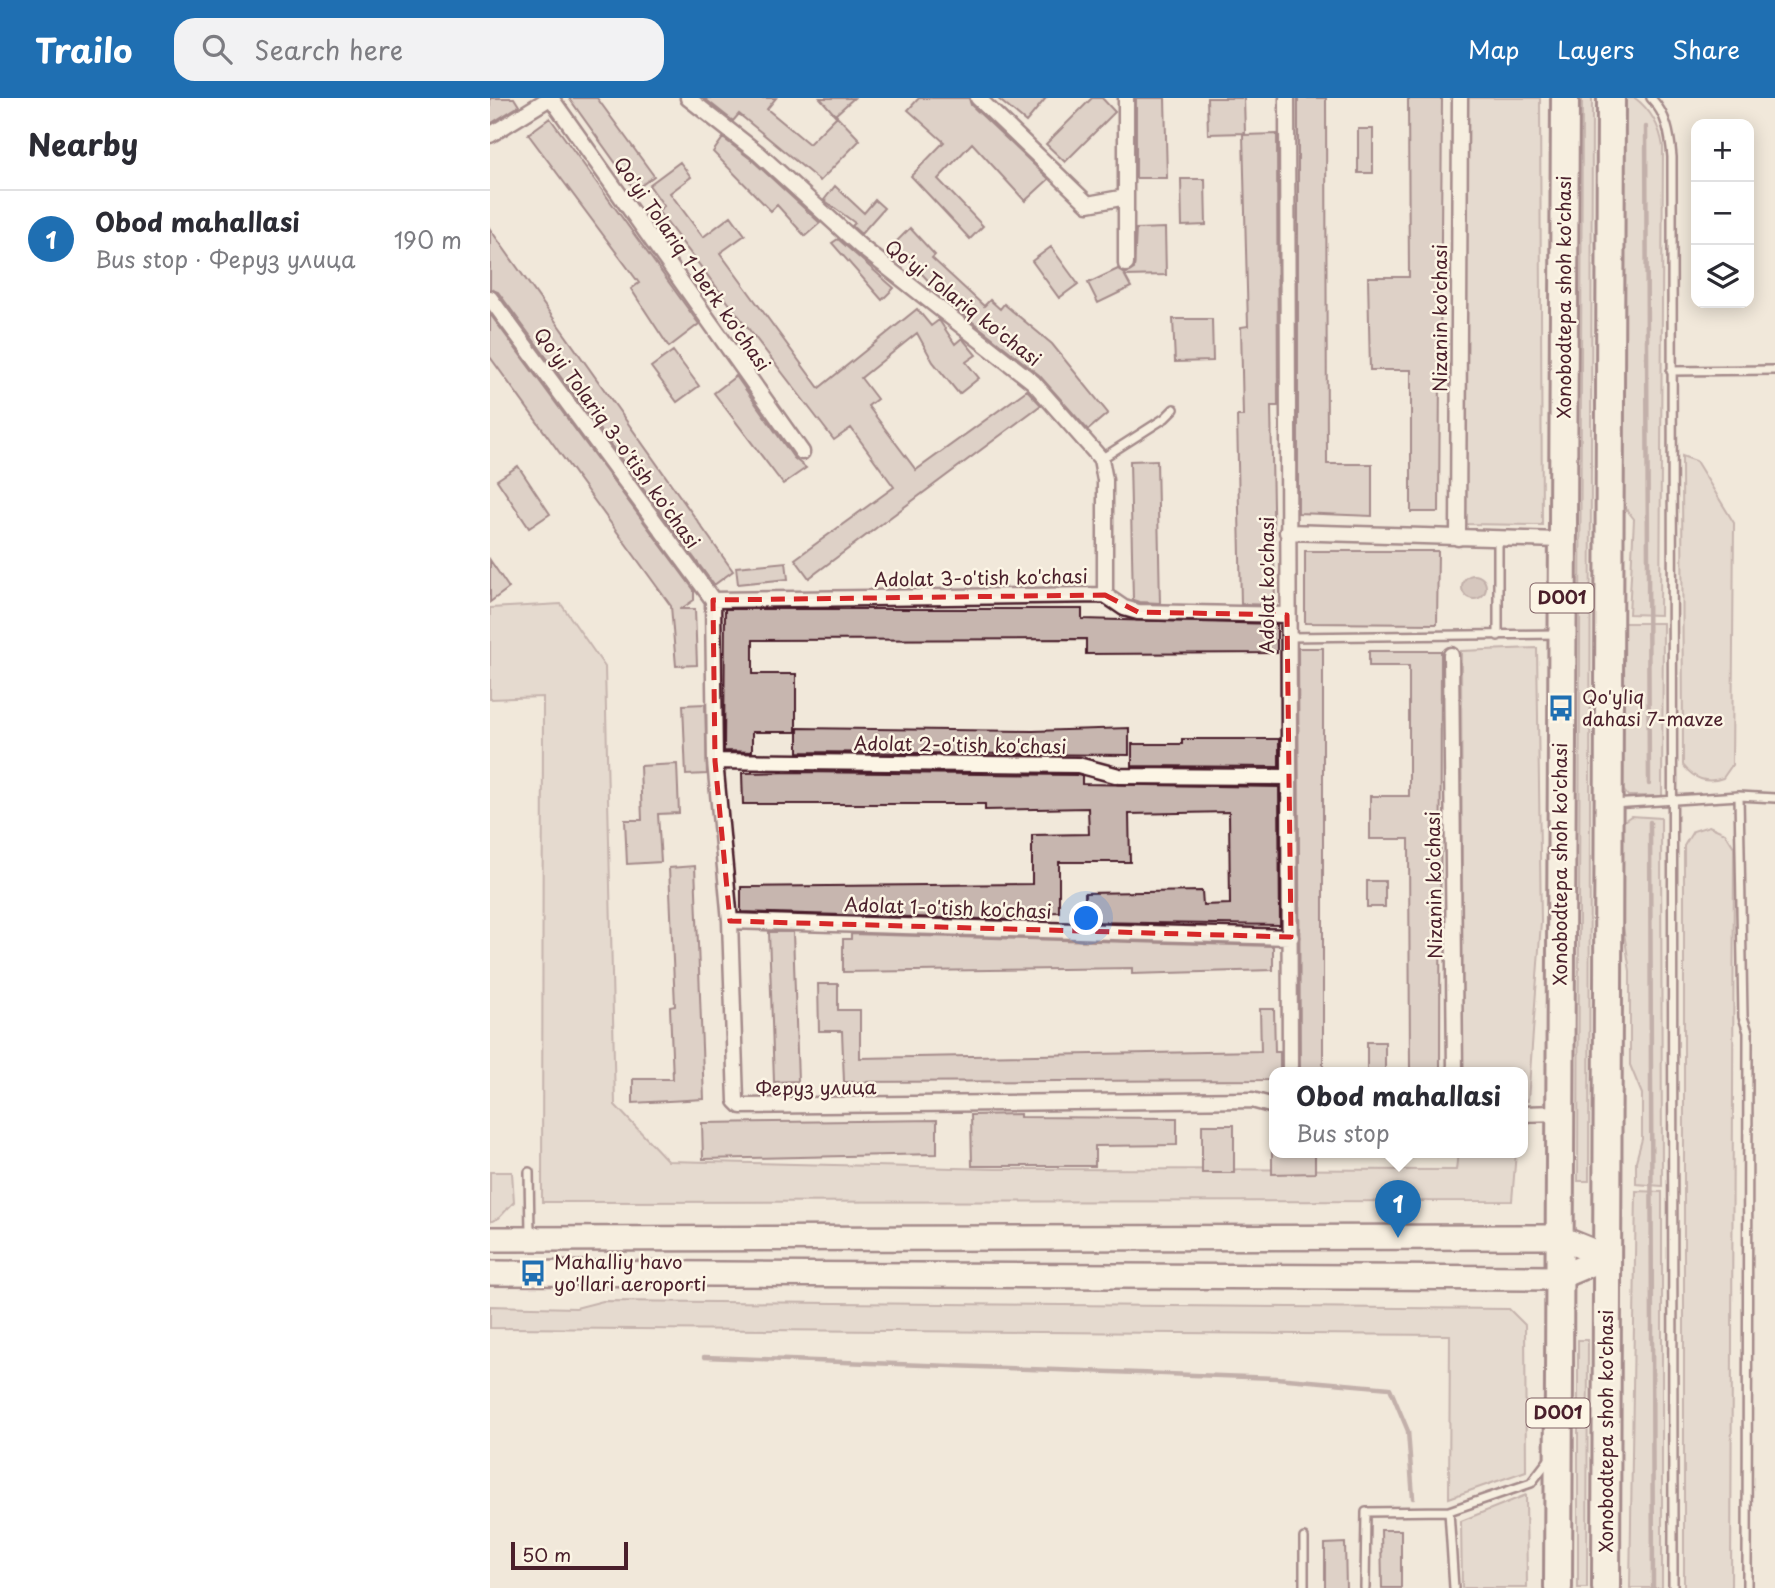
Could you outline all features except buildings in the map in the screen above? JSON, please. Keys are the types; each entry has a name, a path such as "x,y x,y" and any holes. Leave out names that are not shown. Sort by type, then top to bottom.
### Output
{"highway":[{"name":"Xonobodtepa shoh ko'chasi","path":"1558,1588 1557,1278 1565,98"},
{"name":"Xonobodtepa shoh ko'chasi","path":"1606,1588 1611,98"}],"main road":[{"path":"490,1239 1558,1237 1607,1257"},
{"path":"490,1273 1557,1278 1607,1257"}],"street":[{"path":"490,135 551,98"},
{"name":"Qo'yi Tolariq 1-berk ko'chasi","path":"551,98 802,452"},
{"name":"Qo'yi Tolariq ko'chasi","path":"688,98 758,153 860,246 1033,382 1101,459"},
{"path":"978,98 1088,204 1098,205 1126,197"},
{"path":"1126,98 1126,264"},
{"name":"Adolat ko'chasi","path":"1287,98 1287,777 1291,937 1290,1067"},
{"name":"Nizanin ko'chasi","path":"1458,538 1460,98"},
{"name":"Qo'yi Tolariq 3-o'tish ko'chasi","path":"490,298 713,600"},
{"path":"1101,459 1105,480 1105,595"},
{"path":"1287,532 1562,540"},
{"name":"Adolat 3-o'tish ko'chasi","path":"713,600 1105,595 1124,608 1138,612 1287,615"},
{"name":"Феруз улица","path":"713,600 715,761 730,921 736,1101 747,1108 1252,1100 1269,1105"},
{"name":"Nizanin ko'chasi","path":"1451,655 1455,1067"},
{"name":"Adolat 2-o'tish ko'chasi","path":"715,761 1078,765 1119,776 1287,777"},
{"name":"Adolat 1-o'tish ko'chasi","path":"730,921 1291,937"},
{"path":"1528,1114 1559,1113"}],"lane":[{"path":"1651,98 1661,108 1669,132 1672,157 1673,1588"},
{"path":"1671,371 1775,370"},
{"path":"1101,459 1165,418 1174,409"},
{"path":"1498,539 1498,636"},
{"path":"1287,637 1562,634"},
{"path":"1608,804 1739,796 1775,798"},
{"path":"1739,796 1743,1017 1748,1031 1747,1588"},
{"path":"529,1172 530,1239"},
{"path":"1365,1588 1366,1512 1450,1511 1531,1483 1558,1448"},
{"path":"1450,1511 1454,1588"},
{"path":"1304,1538 1304,1588"}],"highlighted area":[{"path":"1105,595 1138,612 1287,615 1291,937 730,921 715,761 713,600"}],"shaded area":[{"path":"1468,98 1540,98 1542,525 1465,524"},
{"path":"1582,98 1592,98 1589,1181 1578,1181"},
{"path":"1625,98 1635,98 1651,114 1663,147 1660,615 1629,614 1634,519 1623,505"},
{"path":"1682,456 1696,461 1734,523 1732,765 1723,778 1711,780 1696,777 1683,765"},
{"path":"1474,575 1482,579 1486,587 1482,595 1474,599 1466,595 1462,587 1466,579"},
{"path":"561,604 605,667 615,1105 668,1161 995,1169 1456,1170 1457,1158 1516,1158 1512,1201 542,1202 543,697 490,699 490,608"},
{"path":"1621,623 1663,623 1662,796 1628,796 1620,786"},
{"path":"1537,648 1541,922 1528,1101 1528,1067 1463,1067 1461,651"},
{"path":"1631,816 1661,818 1662,1186 1636,1184 1636,1161 1642,1139 1642,1094 1630,1065 1630,971 1619,901 1621,823"},
{"path":"1709,826 1725,833 1734,847 1731,1588 1684,1588 1684,846 1693,831"},
{"path":"490,1172 512,1172 514,1202 499,1218 490,1222"},
{"path":"1636,1191 1662,1192 1662,1588 1630,1588"},
{"path":"603,1301 1509,1309 1525,1325 1526,1471 1449,1498 1450,1335 490,1328 490,1306 576,1308"},
{"path":"1578,1340 1588,1340 1587,1588 1578,1588"},
{"path":"1526,1495 1527,1588 1462,1588 1461,1521"}],"waterway":[{"path":"1646,127 1649,784"},
{"path":"1650,822 1653,1588"},
{"path":"704,1357 1276,1378 1390,1388 1408,1431 1413,1498"}],"place":[{"name":"Qo'yliq dahasi 7-mavze","path":"1561,708"},
{"name":"Obod mahallasi","path":"1398,1238"},
{"name":"Mahalliy havo yo'llari aeroporti","path":"533,1273"}]}
